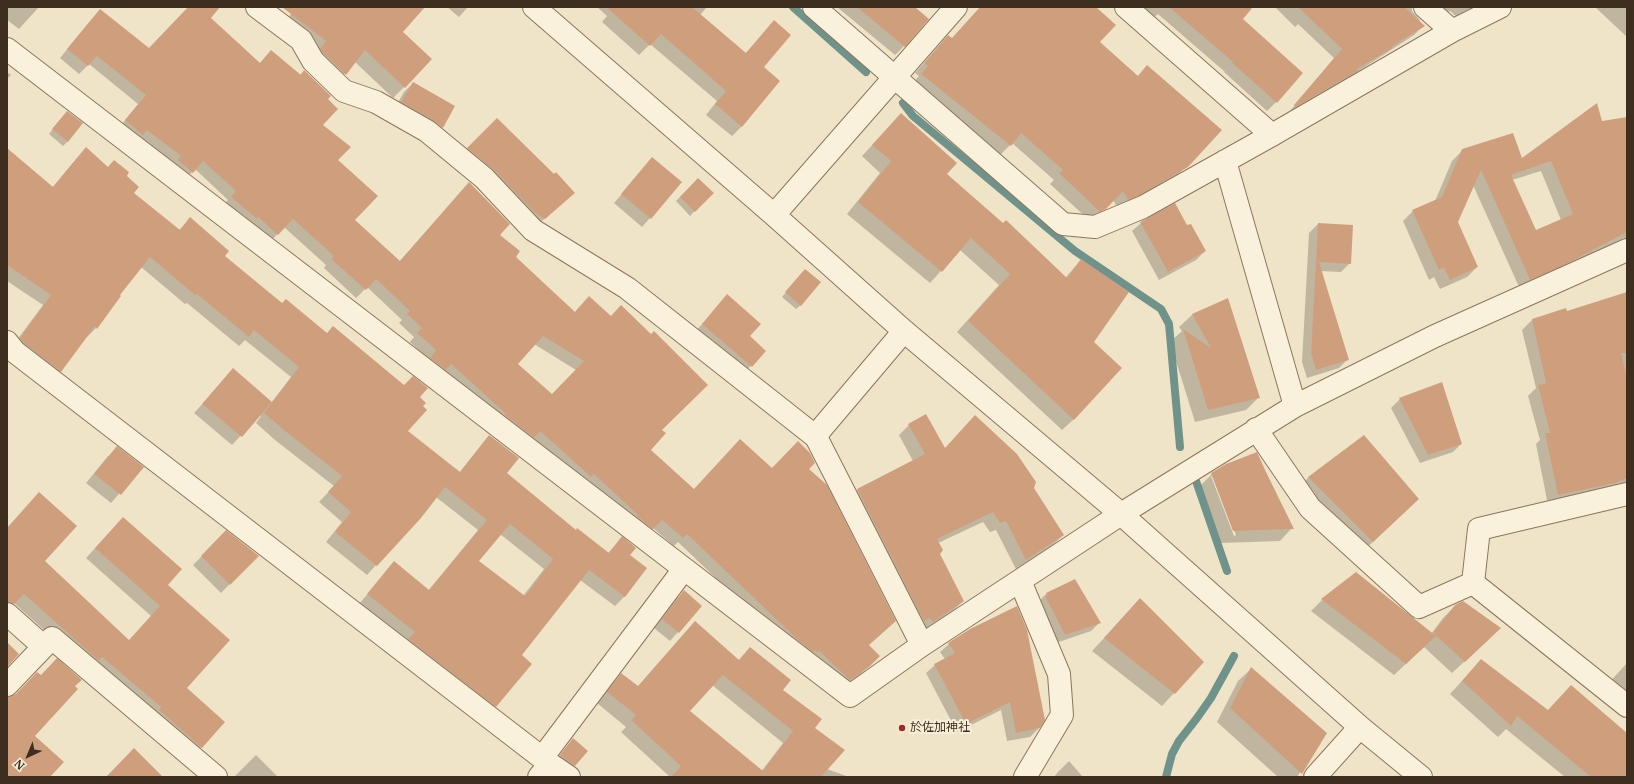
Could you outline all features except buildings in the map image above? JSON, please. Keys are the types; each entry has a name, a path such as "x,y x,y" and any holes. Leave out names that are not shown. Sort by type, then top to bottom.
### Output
{"street":[{"path":"257,7 301,40 313,61 344,91 376,102 428,131 484,178 533,230 627,288 816,437 922,645"},
{"path":"534,7 774,215 904,331 1121,514 1360,727 1421,777"},
{"path":"814,7 1063,224 1095,227 1143,207 1272,135 1452,31 1500,7"},
{"path":"774,215 956,7"},
{"path":"1126,7 1272,135"},
{"path":"1425,7 1452,31"},
{"path":"7,49 850,696 922,645 1121,514 1295,406 1435,336 1627,250"},
{"path":"1225,161 1295,406"},
{"path":"816,437 821,429 904,331"},
{"path":"7,342 15,352 543,766 568,777"},
{"path":"1256,429 1310,508 1419,607 1473,583"},
{"path":"1473,583 1479,529 1627,494"},
{"path":"543,766 684,569"},
{"path":"1020,580 1060,674 1062,715 1025,777"},
{"path":"1473,583 1627,706"},
{"path":"7,614 43,646"},
{"path":"7,685 52,638 216,777"},
{"path":"1315,777 1360,727"}],"waterway":[{"path":"793,7 866,72"},
{"path":"903,103 913,116 1075,251 1161,309 1169,324 1180,447"},
{"path":"1196,481 1227,571"},
{"path":"1166,777 1172,754 1179,741 1211,698 1234,656"}],"place":[{"name":"於佐加神社","path":"902,728"}]}
